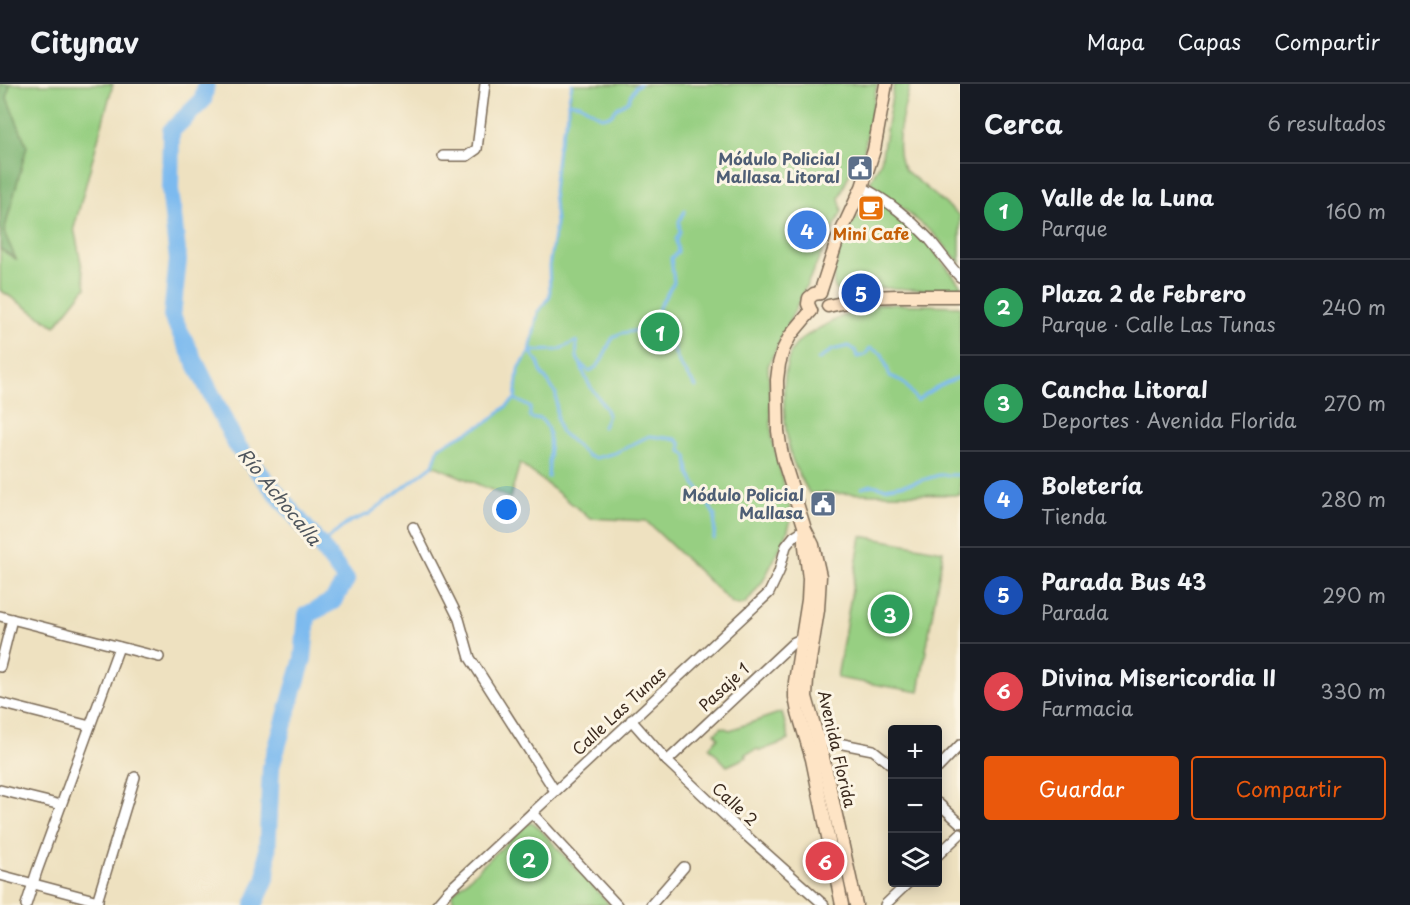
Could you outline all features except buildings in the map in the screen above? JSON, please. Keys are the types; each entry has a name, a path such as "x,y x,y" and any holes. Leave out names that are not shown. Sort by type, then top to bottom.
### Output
{"main road":[{"path":"820,293 837,241 862,187 874,150 886,84"},
{"path":"820,293 827,299 828,306"},
{"path":"820,293 809,298 808,304 811,311 817,313 821,313 828,306 870,297 960,296"},
{"name":"Avenida Florida","path":"811,311 790,336 783,350 777,380 780,445 805,529 809,579 808,639 795,682 795,697 798,712 813,744 856,905"},
{"name":"Avenida Florida","path":"813,744 842,905"}],"street":[{"path":"443,156 467,156 477,149 486,84"},
{"path":"862,187 885,200 909,218 960,277"},
{"path":"413,527 459,619 470,658 555,791"},
{"name":"Calle Las Tunas","path":"439,902 448,891 769,593 779,572 786,546 794,536 805,529"},
{"path":"0,616 159,657"},
{"path":"0,667 12,619"},
{"name":"Pasaje 1","path":"667,760 794,642 808,639"},
{"path":"26,905 119,647"},
{"path":"0,703 90,726"},
{"name":"Calle 2","path":"631,720 667,760 740,830 824,905"},
{"path":"813,744 828,741 873,750 888,762"},
{"path":"942,764 960,745"},
{"path":"0,875 97,903 135,777"},
{"path":"0,790 61,805"},
{"path":"942,807 960,823"},
{"path":"532,813 617,905"},
{"path":"942,851 960,834"},
{"path":"651,905 684,867"},
{"path":"885,905 904,887"},
{"path":"439,902 450,905"}],"green space":[{"path":"0,84 113,84 74,228 86,287 55,326 0,290"},
{"path":"0,84 10,84 7,98 27,146 4,232 16,259 0,249"},
{"path":"572,84 877,84 861,166 851,170 839,198 842,211 768,366 772,439 792,516 786,536 763,581 746,603 739,605 732,603 646,521 590,518 520,463 510,498 433,465 439,447 489,421 515,399 518,370 530,351 538,312 550,296 549,266 556,223 553,191 558,147 568,114"},
{"path":"894,84 910,84 900,128 901,161 905,170 960,216 960,263 933,233 870,182 881,161"},
{"path":"882,204 889,206 924,238 960,284 960,290 880,288 839,293 835,287 835,268 851,225 854,219 879,208"},
{"path":"881,304 960,306 960,495 809,493 793,461 786,432 784,402 785,373 792,350 795,345 814,331 835,320 860,309"},
{"path":"861,536 943,551 919,692 837,678"},
{"path":"782,712 789,740 745,754 747,757 727,766 709,747 718,738 715,733 722,727 730,730"},
{"path":"527,824 535,824 610,905 460,905 453,900 452,894"}],"waterway":[{"name":"Río Achocalla","path":"206,84 203,100 171,131 170,189 178,260 172,316 237,446 320,545 346,580 333,601 307,615 303,659 271,767 266,878 254,905"},
{"path":"568,102 572,84"},
{"path":"320,545 349,522 369,514 433,465 439,447 489,421 515,399 518,370 530,351 538,312 550,296 549,266 556,223 553,191 558,147 568,114 568,102 580,104 601,117 611,115 628,101 635,87 640,84"},
{"path":"530,351 558,350 577,341 577,358 589,371 601,362 613,338 639,329 658,315 659,307 674,282 671,258 678,252 676,240 680,232 679,221 685,211"},
{"path":"658,315 664,319 663,326 673,344 680,365 696,387"},
{"path":"818,360 832,350 849,346 855,350 857,357 865,355 870,348 882,354 890,376 903,383 917,401 937,387 960,377"},
{"path":"530,351 556,394 560,431 588,456 595,458 615,453 649,436 676,439 681,444 681,451 687,456 689,473 715,516 714,539"},
{"path":"581,366 589,384 607,411 608,415 603,427"},
{"path":"515,399 530,407 530,417 540,418 545,423 550,447 548,477"},
{"path":"862,488 872,485 885,488 939,475 960,475"}],"place":[{"name":"Módulo Policial Mallasa Litoral","path":"860,168"},
{"name":"Mini Cafe","path":"871,208"},
{"name":"Boletería","path":"807,230"},
{"name":"Parada Bus 43","path":"861,293"},
{"name":"Valle de la Luna","path":"660,332"},
{"name":"Módulo Policial Mallasa","path":"823,504"},
{"name":"Cancha Litoral","path":"890,614"},
{"name":"Plaza 2 de Febrero","path":"529,859"},
{"name":"Divina Misericordia II","path":"825,861"}]}
